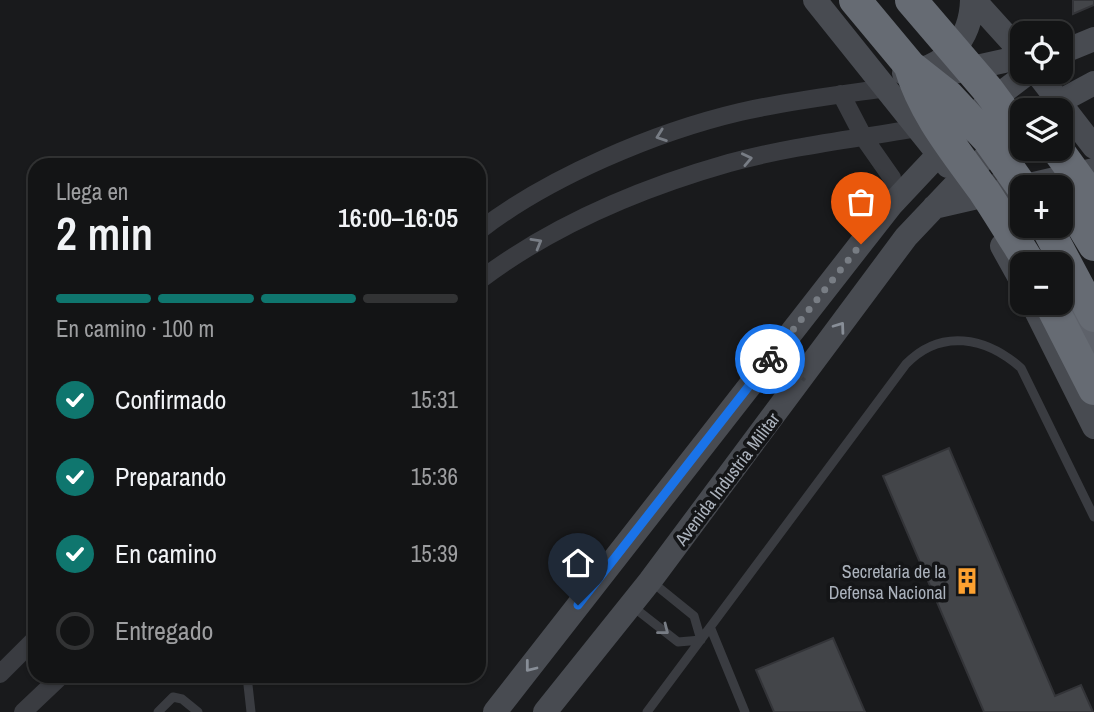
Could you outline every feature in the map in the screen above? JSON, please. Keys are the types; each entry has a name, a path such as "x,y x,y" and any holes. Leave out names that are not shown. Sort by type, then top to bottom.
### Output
{"highway":[{"path":"855,0 910,66 948,96 988,139 1014,175"},
{"path":"864,0 889,30"},
{"path":"923,1 1010,120"},
{"path":"910,66 920,96 933,118 987,195 1032,252"},
{"path":"988,90 999,90 1012,98"},
{"path":"1066,161 1094,200"},
{"path":"1073,209 1094,244"},
{"path":"1073,294 1094,316"},
{"path":"1073,307 1094,347"},
{"path":"1056,315 1094,388"}],"main road":[{"path":"815,0 867,62 965,189 1032,252"},
{"path":"867,62 879,68 903,73 939,63 965,35 970,24 973,0 988,9 1010,39"},
{"path":"1073,45 1091,40"},
{"path":"1073,48 1091,40"},
{"path":"887,88 1010,58"},
{"path":"1065,98 1094,83"},
{"path":"495,712 776,348 891,205 983,107 1013,84"},
{"path":"1073,126 1094,147"},
{"name":"Avenida Industria Militar","path":"545,712 650,581 810,372 906,237 933,208 965,189 1010,139"},
{"path":"965,189 1094,170"},
{"path":"1073,193 1094,191"},
{"path":"1038,315 1094,426"},
{"path":"776,348 810,372"}],"street":[{"path":"486,226 535,194 644,143 739,113 887,88"},
{"path":"841,94 864,138 892,177 894,186 891,205"},
{"path":"486,276 538,242 610,205 646,191 730,163 918,128"},
{"path":"0,674 28,646"},
{"path":"23,712 54,683"}],"lane":[{"path":"647,712 906,364 916,354 941,342 982,344 1003,354 1021,368 1094,517"},
{"path":"650,581 694,616 701,640"},
{"path":"631,605 678,642 701,640"},
{"path":"711,629 745,712"},
{"path":"248,683 251,712"},
{"path":"158,712 169,699 178,697 198,712"}],"path":[{"path":"776,348 810,372"}],"building":[{"path":"1073,0 1094,0 1094,5 1073,14"},
{"name":"Secretaria de la Defensa Nacional","path":"949,448 1055,696 1081,685 1093,712 984,712 883,476"},
{"name":"Secretaria de la Defensa Nacional","path":"833,638 865,712 774,712 756,670"}],"tunnel":[{"path":"996,172 1010,193"}],"way so far":[{"path":"770,359 861,244"}],"place":[{"name":"Secretaria de la Defensa Nacional","path":"967,581"}],"route":[{"path":"578,605 770,359"}]}
